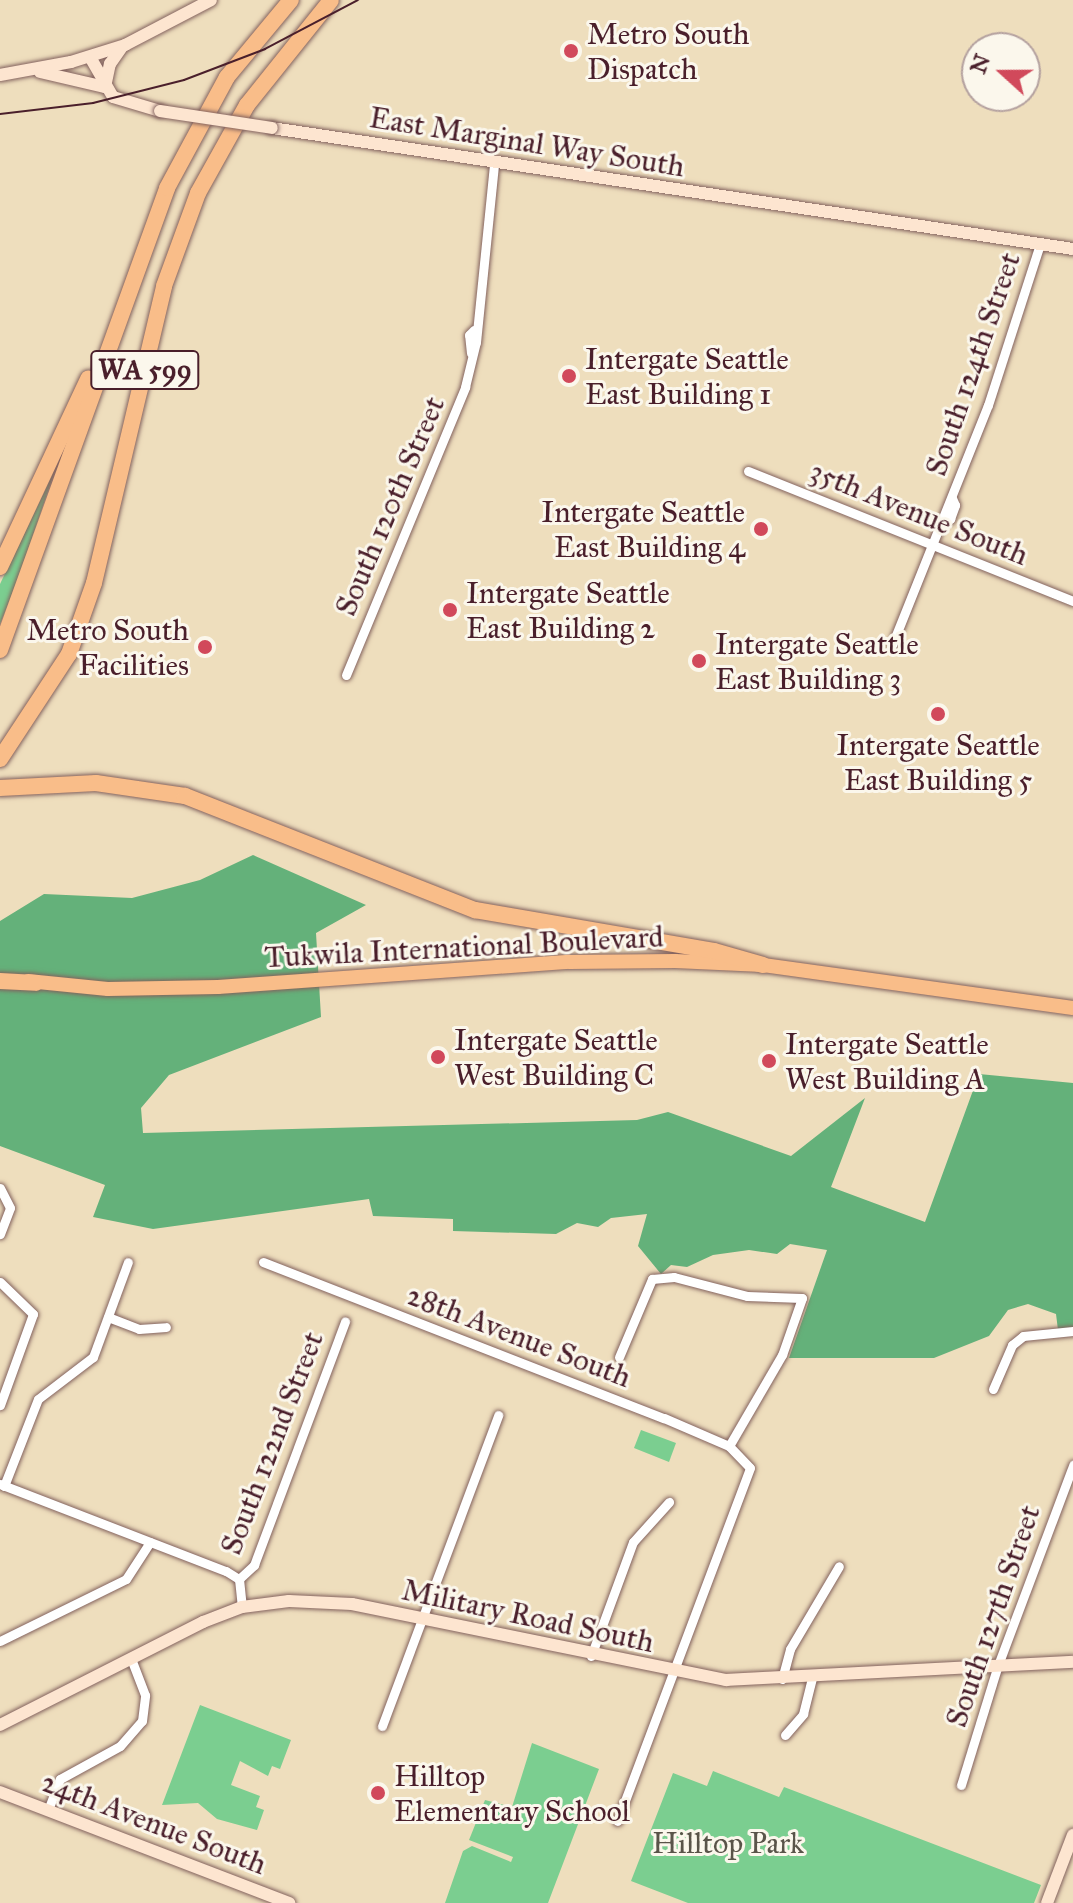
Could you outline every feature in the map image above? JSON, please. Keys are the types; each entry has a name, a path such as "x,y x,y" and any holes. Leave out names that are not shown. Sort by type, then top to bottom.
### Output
{"highway":[{"name":"WA 599","path":"0,650 114,328 190,139 227,77 291,0"},
{"name":"WA 599","path":"0,759 30,718 69,654 94,583 164,286 192,206 247,105 331,0"},
{"path":"0,567 114,328"},
{"path":"0,768 30,718"},
{"path":"0,788 38,783 96,783 185,796 475,910 714,951 763,965"},
{"path":"0,981 36,983"}],"main road":[{"name":"Tukwila International Boulevard","path":"0,975 36,983 108,989 218,987 569,962 763,965 1073,1008"}],"street":[{"path":"0,75 33,71 125,45 211,0"},
{"path":"105,87 110,64 125,45"},
{"path":"90,57 105,87"},
{"path":"33,71 105,87"},
{"name":"East Marginal Way South","path":"105,87 124,105 494,164 1073,249"},
{"name":"South 120th Street","path":"346,675 465,387 471,353 469,335 474,330 494,164"},
{"name":"South 124th Street","path":"892,645 942,522 947,500 952,498 1040,244"},
{"name":"35th Avenue South","path":"748,471 1073,601"},
{"path":"0,1188 10,1208 0,1234"},
{"path":"128,1262 87,1366 38,1399 2,1485 239,1579 242,1607"},
{"name":"28th Avenue South","path":"263,1262 729,1446 750,1468 676,1674"},
{"path":"619,1357 652,1279 674,1277 747,1296 802,1298 782,1355 729,1446"},
{"path":"0,1282 33,1314 0,1405"},
{"path":"108,1317 139,1329 166,1327"},
{"name":"South 122nd Street","path":"239,1579 254,1565 345,1321"},
{"path":"993,1389 1012,1345 1023,1336 1073,1331"},
{"path":"382,1726 498,1415"},
{"name":"South 127th Street","path":"961,1785 998,1665 1073,1465"},
{"path":"591,1656 629,1551 669,1502"},
{"path":"0,1641 126,1579 150,1542"},
{"path":"782,1679 790,1649 839,1566"},
{"name":"Military Road South","path":"0,1725 242,1607 320,1600 676,1674 782,1679 1073,1662"},
{"path":"48,1810 60,1779 120,1746 142,1721 145,1695 131,1659"},
{"path":"617,1821 676,1674"},
{"path":"785,1735 803,1714 812,1678"},
{"name":"24th Avenue South","path":"0,1792 289,1903"},
{"path":"1047,1903 1073,1835"}],"green space":[{"path":"55,470 18,579 0,624 0,584"},
{"path":"253,855 366,905 316,933 321,1017 169,1075 141,1108 143,1133 637,1120 668,1112 791,1156 865,1098 831,1187 925,1222 979,1074 1073,1083 1073,1330 1058,1330 1056,1314 1028,1304 1008,1310 989,1336 934,1358 789,1358 827,1250 790,1244 777,1254 749,1250 713,1255 687,1267 671,1265 661,1274 638,1246 647,1214 611,1218 598,1227 577,1223 556,1234 453,1231 453,1219 373,1216 369,1199 153,1229 93,1217 105,1185 0,1146 0,921 44,894 132,898 200,880"},
{"path":"641,1430 676,1443 669,1462 634,1448"},
{"path":"200,1705 291,1740 280,1769 272,1766 268,1776 240,1761 231,1785 260,1796 256,1807 264,1810 257,1830 217,1819 198,1803 162,1805"},
{"path":"532,1743 599,1769 548,1903 445,1903 463,1851 472,1846 511,1862 513,1857 469,1840 485,1800 512,1807"},
{"name":"Hilltop Park","path":"713,1771 779,1797 784,1787 1041,1885 1034,1903 688,1903 631,1881 673,1773 707,1786"}],"tram line":[{"path":"0,114 93,103 184,80 265,49 358,0"}],"place":[{"name":"Metro South Dispatch","path":"571,51"},
{"name":"Intergate Seattle East Building 1","path":"569,376"},
{"name":"Intergate Seattle East Building 4","path":"761,529"},
{"name":"Intergate Seattle East Building 2","path":"450,610"},
{"name":"Metro South Facilities","path":"205,647"},
{"name":"Intergate Seattle East Building 3","path":"699,661"},
{"name":"Intergate Seattle East Building 5","path":"938,714"},
{"name":"Intergate Seattle West Building C","path":"438,1057"},
{"name":"Intergate Seattle West Building A","path":"769,1061"},
{"name":"Hilltop Elementary School","path":"378,1793"}]}
